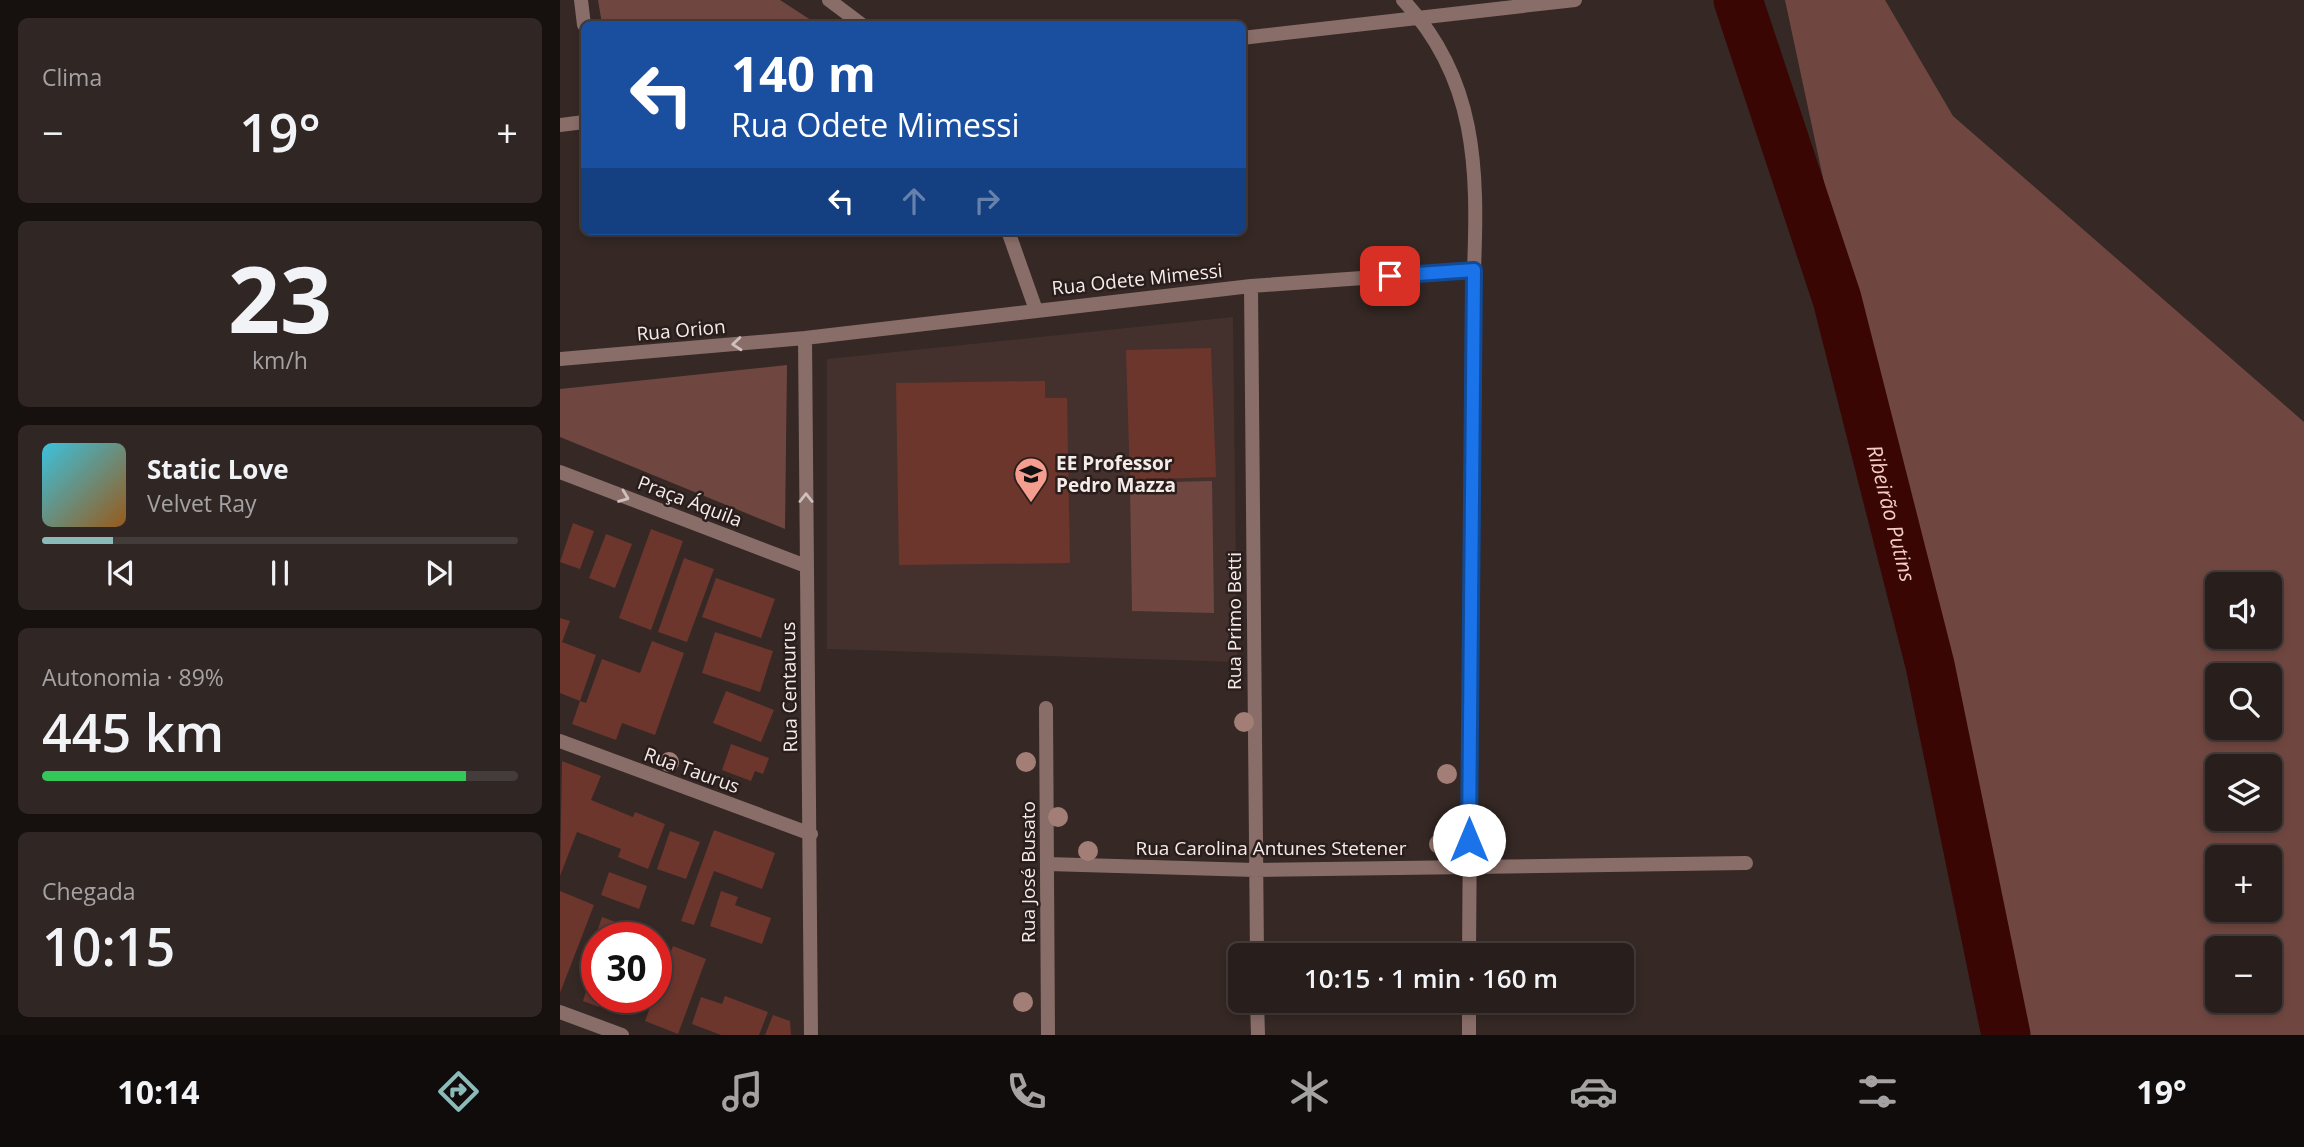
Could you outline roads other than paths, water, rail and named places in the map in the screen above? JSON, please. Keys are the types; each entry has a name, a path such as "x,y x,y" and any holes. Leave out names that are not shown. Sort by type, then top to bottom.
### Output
{"street":[{"path":"581,0 584,21"},
{"path":"829,0 857,21"},
{"path":"1403,0 1419,17 1446,60 1461,97 1473,144 1477,191 1474,270 1469,943"},
{"path":"1246,38 1575,0"},
{"path":"560,125 581,122"},
{"path":"1009,235 1036,310"},
{"name":"Rua Odete Mimessi","path":"805,338 1251,286 1474,270"},
{"name":"Rua Primo Betti","path":"1251,286 1256,943"},
{"name":"Rua Orion","path":"560,359 805,338"},
{"name":"Rua Centaurus","path":"805,338 811,1035"},
{"name":"Praça Áquila","path":"560,472 806,566"},
{"name":"Rua José Busato","path":"1046,708 1048,1035"},
{"name":"Rua Taurus","path":"560,741 811,834"},
{"name":"Rua Carolina Antunes Stetener","path":"1047,864 1255,870 1746,863"},
{"path":"560,1012 622,1035"},
{"path":"1257,1013 1258,1035"},
{"path":"1469,1013 1469,1035"}],"waterway":[{"name":"Ribeirão Putins","path":"1738,0 1837,299 1930,665 2006,1035"}],"place":[{"name":"EE Professor Pedro Mazza","path":"1031,504"}]}
